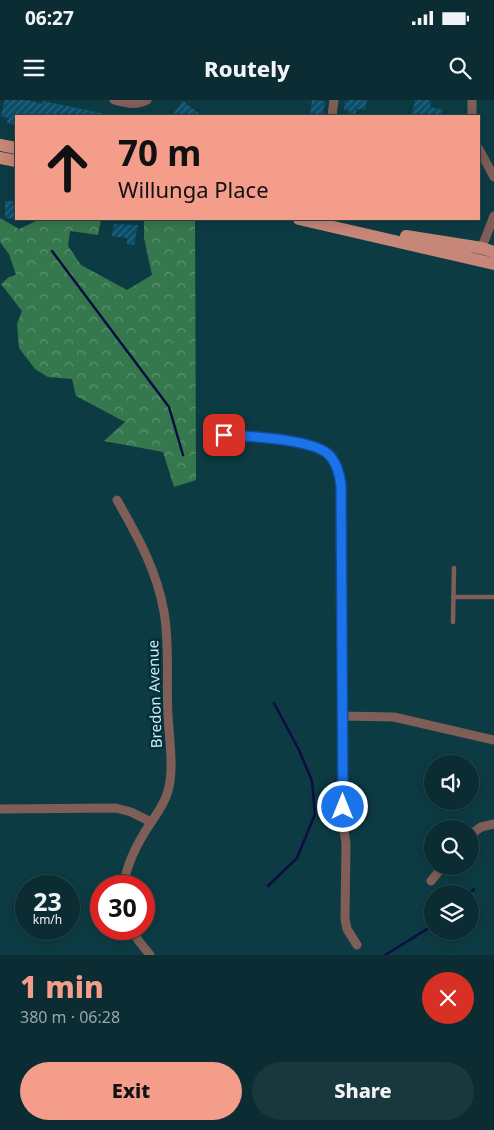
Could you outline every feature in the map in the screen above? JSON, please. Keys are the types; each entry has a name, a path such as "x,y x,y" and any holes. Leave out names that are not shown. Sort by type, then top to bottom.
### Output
{"main road":[{"path":"0,145 15,148"},
{"path":"0,158 15,161"},
{"path":"304,220 484,253"},
{"path":"337,220 484,253 494,264"}],"street":[{"path":"114,100 131,104 147,100"},
{"path":"332,115 334,100"},
{"path":"472,100 472,115"},
{"path":"480,151 494,177"},
{"path":"484,253 494,216"},
{"path":"341,486 343,825 346,843 345,919 347,929 358,946"},
{"name":"Bredon Avenue","path":"117,500 142,545 159,589 167,637 170,777 168,794 132,856 125,875"},
{"path":"343,716 394,717 494,740"},
{"path":"475,736 494,745"},
{"path":"0,809 116,808 131,812 151,822"},
{"path":"479,828 494,824"},
{"path":"431,881 436,875"},
{"path":"139,940 148,954"}],"lane":[{"path":"224,435 266,438 316,447 331,456 336,466 341,486"},
{"path":"453,622 454,568"},
{"path":"453,597 494,597"}],"green space":[{"path":"0,218 19,229 36,220 101,220 98,235 70,231 68,246 81,265 127,290 152,275 144,238 144,220 195,220 196,480 174,487 163,452 104,441 125,422 76,396 72,379 48,377 35,369 19,348 17,324 22,311 1,284 9,277 16,275 9,254 0,242"}],"building":[{"path":"5,100 27,100 42,104 43,101 106,114 15,115 15,125 7,123 8,118 1,116"},
{"path":"312,100 325,101 323,115 310,115"},
{"path":"349,100 367,100 365,110 357,109 355,115 348,115 349,111 344,110 345,101 349,102"},
{"path":"415,100 431,100 430,107 443,110 441,115 412,114"},
{"path":"183,101 201,115 176,115 174,113"},
{"path":"5,201 14,201 15,219 5,218"},
{"path":"114,224 138,225 134,245 127,244 127,238 112,236"}],"waterway":[{"path":"52,251 169,407 183,455"},
{"path":"268,886 297,858 315,814 312,781 299,750 274,703"},
{"path":"385,955 424,931"}],"route":[{"path":"224,435 266,438 316,447 331,456 340,475 343,807"}]}
